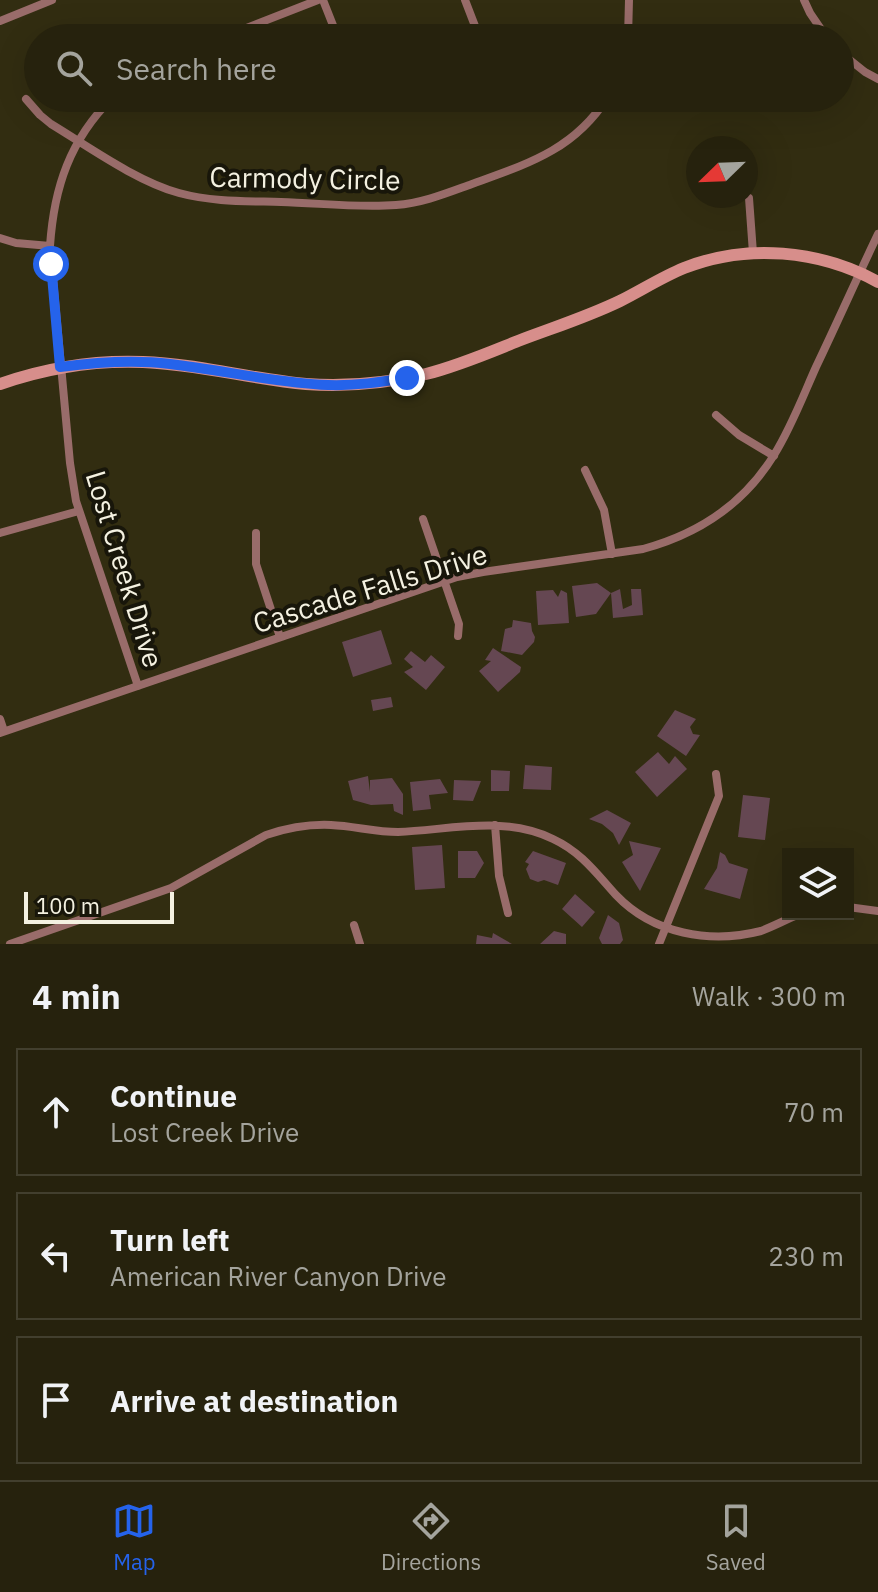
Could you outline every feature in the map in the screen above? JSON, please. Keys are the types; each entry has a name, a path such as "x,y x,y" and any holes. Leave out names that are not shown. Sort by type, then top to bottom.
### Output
{"street":[{"path":"0,21 51,0"},
{"path":"257,24 320,0 331,24"},
{"path":"465,0 474,24"},
{"path":"628,24 629,0"},
{"path":"804,0 817,24"},
{"path":"854,63 878,79"},
{"name":"Carmody Circle","path":"37,112 78,141 150,182 195,197 397,205 434,197 545,156 573,138 597,112"},
{"name":"Lost Creek Drive","path":"99,112 78,141 66,166 56,197 50,246 70,463 79,511 138,686"},
{"path":"750,208 753,253"},
{"name":"Cascade Falls Drive","path":"2,732 444,582 483,572 612,554 664,543 706,523 748,490 774,456 878,234"},
{"path":"0,238 50,246"},
{"path":"0,384 60,367 145,362 331,385 407,378 456,365 595,312 686,267 727,256 753,253 814,257 878,282"},
{"path":"716,415 739,435 774,456"},
{"path":"585,470 604,510 612,554"},
{"path":"0,533 79,511"},
{"path":"423,519 459,624 458,636"},
{"path":"256,533 256,564 280,637"},
{"path":"0,719 2,732"},
{"path":"659,944 719,796 716,774"},
{"path":"10,944 171,888 266,835 314,825 397,832 495,825 530,830 557,840 586,860 609,888 635,912 666,929 698,937 727,938 762,930 786,920"},
{"path":"495,825 499,876 508,913"},
{"path":"854,908 878,911"},
{"path":"354,925 360,944"}],"building":[{"path":"597,583 611,593 596,614 576,617 572,586"},
{"path":"620,589 623,609 632,605 631,589 641,589 643,615 613,618 611,593"},
{"path":"553,590 558,597 561,590 567,593 569,623 538,625 536,591"},
{"path":"513,620 531,623 535,637 522,655 501,651 505,629 512,627"},
{"path":"381,630 392,664 353,677 342,642"},
{"path":"493,648 521,667 520,672 498,692 479,671 491,661 485,660"},
{"path":"411,651 425,662 431,655 445,667 426,690 404,672 413,667 404,659"},
{"path":"391,697 393,707 373,711 371,700"},
{"path":"675,710 696,719 690,727 693,734 700,735 686,756 657,736"},
{"path":"658,752 669,764 675,756 687,769 657,797 635,772"},
{"path":"525,765 552,767 551,790 523,789"},
{"path":"491,770 510,771 509,791 491,791"},
{"path":"368,776 370,792 370,780 392,778 403,794 403,815 394,811 393,804 371,805 353,800 348,781"},
{"path":"440,779 448,793 429,795 431,809 413,811 410,782"},
{"path":"454,780 481,781 473,801 453,800"},
{"path":"743,795 770,798 765,840 738,837"},
{"path":"607,810 631,823 619,845 613,833 589,819"},
{"path":"629,841 661,848 640,891 622,862 633,855"},
{"path":"442,845 445,888 415,890 412,847"},
{"path":"458,851 477,851 484,863 475,878 458,878"},
{"path":"533,851 566,863 558,885 530,879 526,869 529,864 525,862"},
{"path":"720,852 729,863 748,869 740,899 704,889 717,868"},
{"path":"575,894 595,912 582,927 562,909"},
{"path":"608,915 619,923 623,940 620,944 602,944 599,938"},
{"path":"554,931 566,934 566,944 540,944"},
{"path":"493,933 512,944 476,944 477,935 492,938"}],"route":[{"path":"51,264 60,367 145,362 331,385 407,378"}]}
